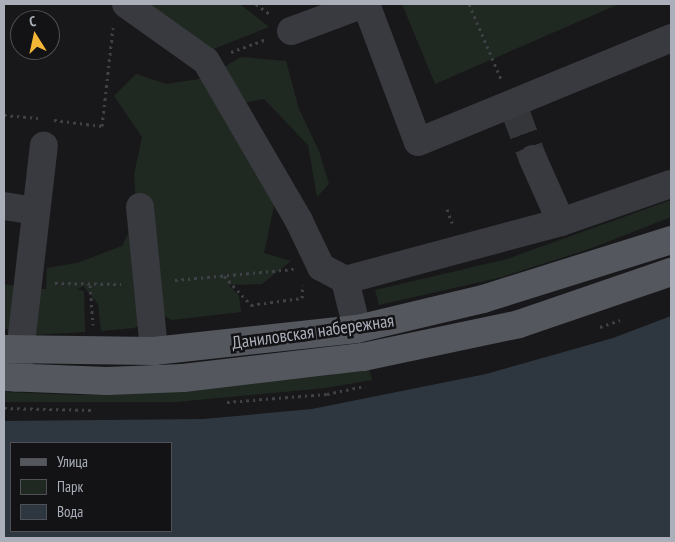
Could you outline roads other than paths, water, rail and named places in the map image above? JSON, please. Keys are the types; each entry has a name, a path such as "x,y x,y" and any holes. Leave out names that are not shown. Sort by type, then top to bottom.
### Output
{"main road":[{"name":"Даниловская набережная","path":"12,350 154,351 357,329 483,299 671,240"},
{"name":"Даниловская набережная","path":"10,377 107,381 183,378 363,357 519,324 671,272"}],"lane":[{"path":"291,31 365,4 418,142 513,106 671,38"},
{"path":"120,13 206,61 299,221 321,267 345,280 561,222 671,184"},
{"path":"10,377 12,350 36,211 44,146"},
{"path":"533,158 561,222"},
{"path":"4,206 36,211"},
{"path":"140,207 154,351"},
{"path":"345,280 357,329"}],"water":[{"path":"671,316 671,538 4,538 4,421 203,419 312,409 486,374 613,338"}],"tunnel":[{"path":"514,108 533,159"}]}
